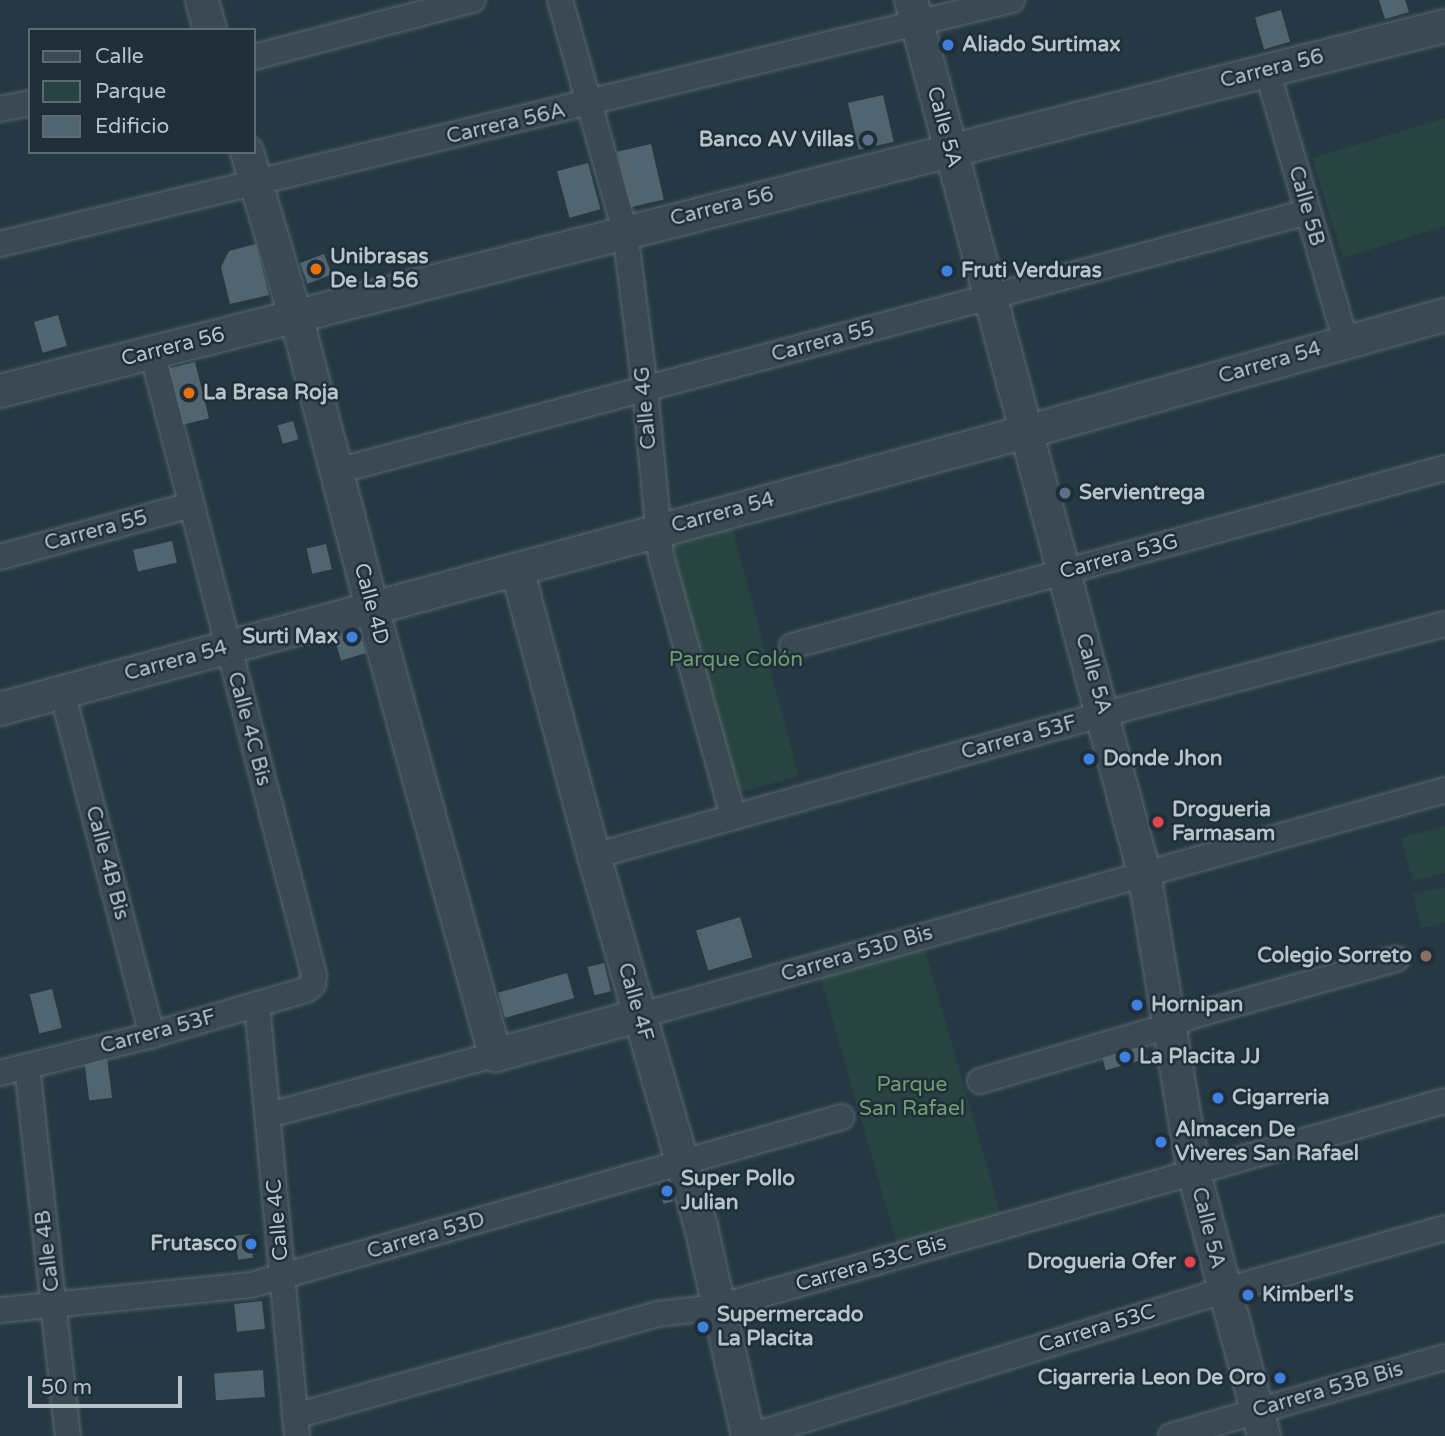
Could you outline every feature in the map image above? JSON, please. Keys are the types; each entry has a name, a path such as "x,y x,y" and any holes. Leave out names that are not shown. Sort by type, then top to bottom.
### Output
{"street":[{"path":"202,0 209,28"},
{"path":"256,56 473,0"},
{"name":"Calle 4G","path":"560,0 625,232 645,388 657,531 733,816"},
{"name":"Carrera 56A","path":"0,244 589,104 914,12 1012,0"},
{"name":"Calle 5A","path":"914,12 1104,714 1144,872 1194,1173 1260,1423"},
{"name":"Carrera 56","path":"0,391 1445,26"},
{"name":"Calle 5B","path":"1267,70 1346,342"},
{"path":"0,109 28,103"},
{"name":"Calle 4D","path":"248,154 296,316 372,608 495,1055"},
{"name":"Carrera 55","path":"337,471 1308,212"},
{"name":"Carrera 54","path":"0,709 1026,431 1445,314"},
{"name":"Calle 4C Bis","path":"152,352 314,975 313,984"},
{"name":"Carrera 53G","path":"792,646 1445,468"},
{"name":"Carrera 55","path":"0,557 191,505"},
{"name":"Calle 4F","path":"517,569 638,1016 712,1269 718,1307 749,1436"},
{"name":"Carrera 53F","path":"594,856 1104,714 1445,624"},
{"name":"Calle 4B Bis","path":"62,692 152,1035"},
{"name":"Carrera 53D Bis","path":"269,1115 638,1016 1144,872 1445,790"},
{"path":"980,1081 1171,1025 1192,1016 1396,960"},
{"name":"Carrera 53F","path":"0,1073 152,1035 306,989 313,984"},
{"name":"Calle 4C","path":"257,1004 296,1426"},
{"name":"Calle 4B","path":"27,1066 68,1436"},
{"name":"Carrera 53C Bis","path":"296,1426 657,1314 718,1307 1445,1101"},
{"name":"Carrera 53D","path":"0,1310 251,1285 842,1117"},
{"name":"Carrera 53C","path":"749,1436 1223,1291 1445,1228"},
{"name":"Carrera 53B Bis","path":"1171,1436 1260,1423 1445,1357"}],"green space":[{"path":"1445,118 1445,226 1343,258 1312,158"},
{"name":"Parque Colón","path":"732,527 799,776 738,793 671,543"},
{"path":"1445,826 1445,873 1413,881 1401,838"},
{"path":"1445,887 1445,923 1421,928 1413,894"},
{"name":"Parque San Rafael","path":"924,947 1002,1218 898,1248 820,977"}],"building":[{"path":"1379,0 1405,0 1409,12 1385,19"},
{"path":"1281,10 1290,42 1264,49 1255,17"},
{"path":"883,95 894,142 859,150 848,103"},
{"path":"651,144 664,200 630,207 617,152"},
{"path":"588,163 600,209 570,218 557,171"},
{"path":"256,244 269,295 230,304 221,267 229,251"},
{"name":"Unibrasas De La 56","path":"324,254 332,275 308,284 300,263"},
{"path":"58,315 67,346 43,353 34,322"},
{"name":"La Brasa Roja","path":"195,362 209,418 183,425 169,369"},
{"path":"293,421 298,439 283,444 278,425"},
{"path":"172,541 177,562 138,571 133,550"},
{"path":"326,544 332,569 312,574 307,548"},
{"path":"359,630 366,653 341,661 334,638"},
{"path":"740,917 752,957 708,971 696,930"},
{"path":"604,963 611,991 595,995 588,967"},
{"path":"567,973 574,998 505,1018 498,993"},
{"path":"52,989 62,1028 39,1033 30,995"},
{"name":"La Placita JJ","path":"1143,1044 1147,1058 1106,1070 1102,1056"},
{"path":"107,1057 112,1098 89,1100 84,1060"},
{"path":"668,1182 673,1201 664,1204 658,1185"},
{"path":"250,1234 253,1258 238,1260 235,1236"},
{"path":"262,1301 265,1329 237,1332 234,1304"},
{"path":"263,1370 265,1397 216,1400 214,1373"}],"place":[{"name":"Aliado Surtimax","path":"948,45"},
{"name":"Banco AV Villas","path":"868,140"},
{"name":"Unibrasas De La 56","path":"316,269"},
{"name":"Fruti Verduras","path":"947,271"},
{"name":"La Brasa Roja","path":"189,393"},
{"name":"Servientrega","path":"1065,493"},
{"name":"Surti Max","path":"352,637"},
{"name":"Donde Jhon","path":"1089,759"},
{"name":"Drogueria Farmasam","path":"1158,822"},
{"name":"Colegio Sorreto","path":"1426,956"},
{"name":"Hornipan","path":"1137,1005"},
{"name":"La Placita JJ","path":"1125,1057"},
{"name":"Cigarreria","path":"1218,1098"},
{"name":"Almacen De Vìveres San Rafael","path":"1161,1142"},
{"name":"Super Pollo Julian","path":"667,1191"},
{"name":"Frutasco","path":"251,1244"},
{"name":"Drogueria Ofer","path":"1190,1262"},
{"name":"Kimberl's","path":"1248,1295"},
{"name":"Supermercado La Placita","path":"703,1327"},
{"name":"Cigarreria Leon De Oro","path":"1280,1378"}]}
